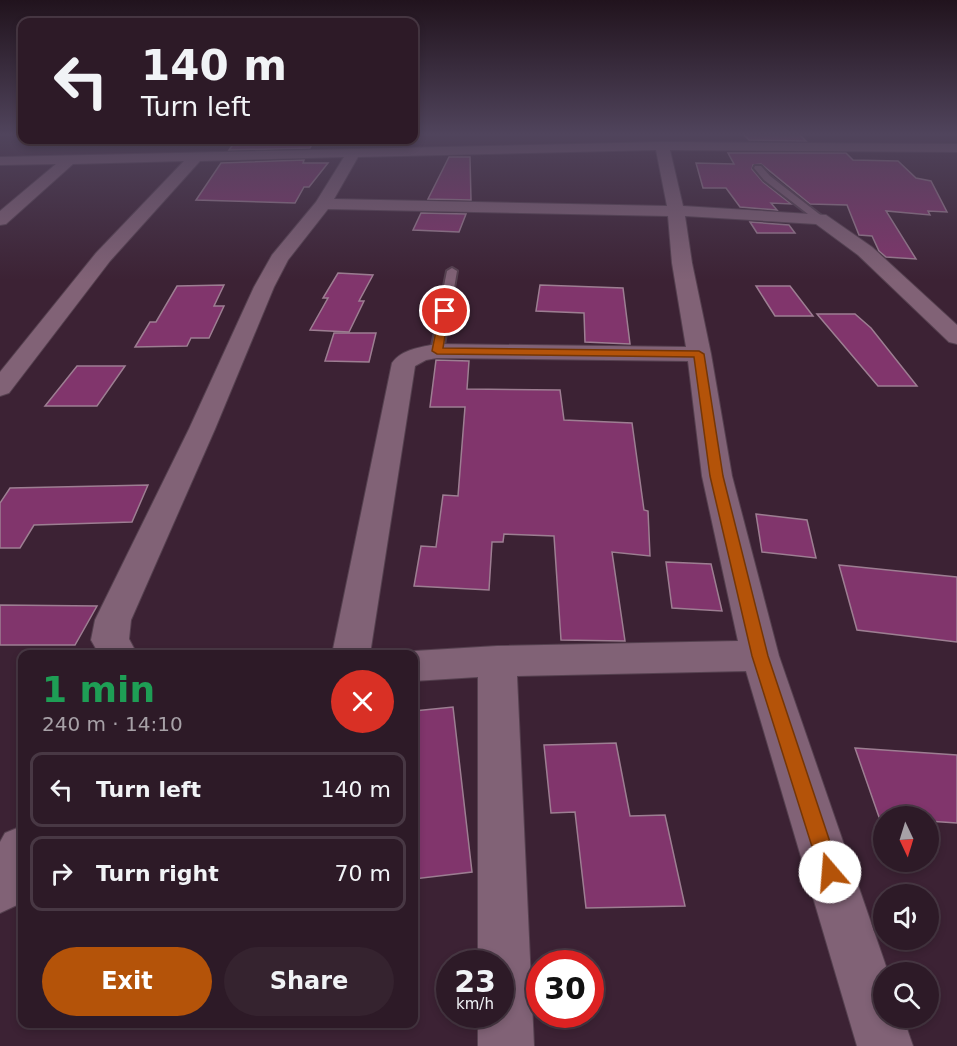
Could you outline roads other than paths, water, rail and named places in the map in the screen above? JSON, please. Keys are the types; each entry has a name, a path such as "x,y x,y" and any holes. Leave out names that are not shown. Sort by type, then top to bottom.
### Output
{"street":[{"path":"0,220 43,183"},
{"path":"0,388 102,257 172,183"},
{"path":"116,650 110,640 113,620 202,429 264,287 279,259 323,204 336,183"},
{"path":"670,183 717,476 760,656 885,1046"},
{"path":"0,198 26,198"},
{"path":"323,204 676,211 820,219 865,251 957,337"},
{"path":"352,650 404,363 418,355 437,351 699,354"},
{"path":"418,666 497,661 760,656"},
{"path":"497,661 506,1046"},
{"path":"0,888 18,856"}],"lane":[{"path":"773,183 820,219"},
{"path":"437,351 452,271"}]}
